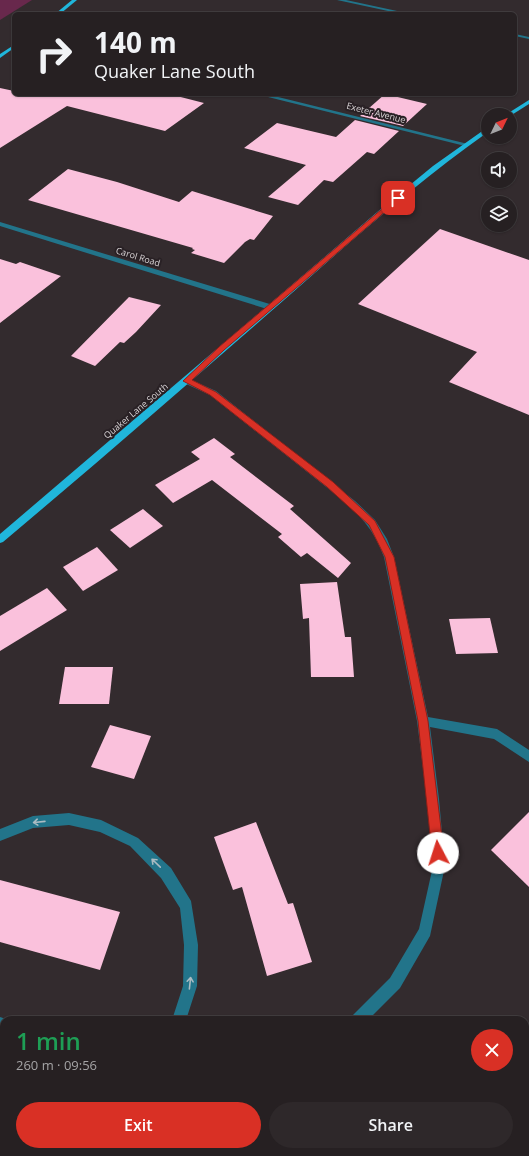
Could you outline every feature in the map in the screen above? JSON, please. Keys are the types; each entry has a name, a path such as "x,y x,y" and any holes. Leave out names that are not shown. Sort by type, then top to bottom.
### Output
{"main road":[{"path":"60,12 75,0"},
{"path":"0,56 12,47"},
{"path":"517,109 529,102"},
{"name":"Quaker Lane South","path":"0,540 187,381 386,207 481,134"}],"street":[{"path":"339,0 399,12"},
{"path":"517,35 529,38"},
{"name":"Exeter Avenue","path":"267,96 466,144"},
{"name":"Carol Road","path":"0,224 270,307"},
{"path":"187,381 213,393 330,484 372,523 389,557 423,721 433,798 439,866 426,930 395,982 362,1016"},
{"path":"423,721 497,734 529,757"},
{"path":"0,835 33,822 69,820 101,826 134,842 166,873 186,906 191,945 190,986 180,1016"}],"shaded area":[{"path":"0,0 32,0 12,12 0,20"}],"building":[{"path":"0,88 12,91 12,96 177,96 204,103 165,131 67,106 0,148"},
{"path":"383,96 393,96 427,104 403,126 360,116"},
{"path":"355,120 399,131 374,154 367,152 333,182 324,180 298,205 268,197 306,165 244,148 277,123 336,137"},
{"path":"68,169 117,182 179,202 192,191 273,216 254,240 250,239 245,242 224,263 191,253 195,250 192,249 193,248 28,200"},
{"path":"440,229 529,260 529,415 449,382 477,352 358,304"},
{"path":"0,259 16,264 20,262 61,276 0,323"},
{"path":"129,297 161,305 136,332 124,343 120,342 95,366 71,356"},
{"path":"214,438 235,454 230,457 294,506 290,509 351,563 338,578 307,553 301,557 278,537 282,534 212,480 173,503 155,485 200,459 191,452"},
{"path":"143,509 163,526 130,548 110,530"},
{"path":"97,547 118,570 83,591 63,567"},
{"path":"337,582 345,637 351,637 354,677 311,677 309,618 303,619 300,584"},
{"path":"47,588 67,610 0,651 0,616"},
{"path":"490,618 498,653 456,654 449,619"},
{"path":"65,667 113,667 109,704 59,704"},
{"path":"110,725 151,736 134,779 91,767"},
{"path":"529,812 529,887 491,850"},
{"path":"256,822 288,904 293,903 312,962 267,976 242,887 233,890 214,837"},
{"path":"0,880 120,912 100,970 0,942"}],"route":[{"path":"398,198 222,348 187,381 213,393 330,484 372,523 382,539 394,576 423,721 433,798 438,853"}]}
